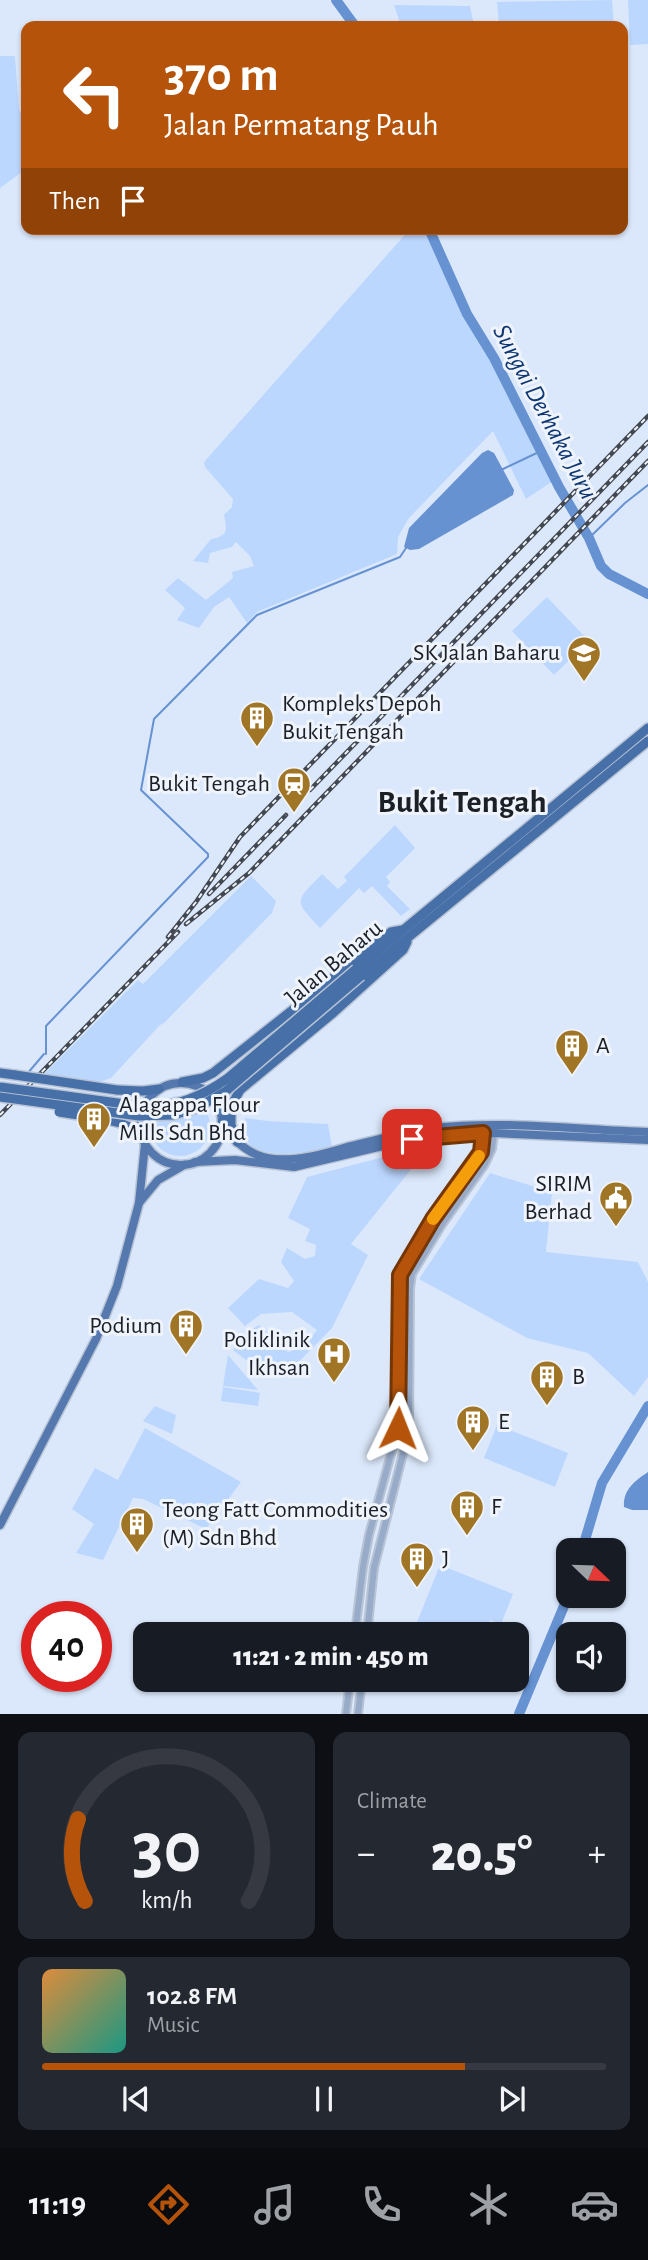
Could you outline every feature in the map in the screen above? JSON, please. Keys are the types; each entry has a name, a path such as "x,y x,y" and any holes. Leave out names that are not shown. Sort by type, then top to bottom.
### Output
{"highway":[{"name":"Jalan Baharu","path":"0,1087 147,1107 167,1106 208,1092 359,973 648,729"},
{"name":"Jalan Baharu","path":"406,934 648,741"},
{"path":"182,1082 203,1078 220,1067 391,932 406,934 403,950 237,1095 222,1125"},
{"name":"Jalan Baharu","path":"0,1097 138,1116 173,1115 188,1111 226,1091 359,973"},
{"path":"220,1067 224,1084 237,1095"},
{"path":"0,1073 117,1090 159,1089"},
{"path":"237,1095 231,1125 237,1142"},
{"path":"0,1103 98,1118 124,1125 136,1131 144,1141"}],"main road":[{"path":"0,1525 96,1339 117,1286 139,1203 144,1141 139,1123 148,1099 159,1089 182,1082 199,1087 208,1093 218,1107 222,1125 237,1142 256,1154 285,1159 309,1157 407,1132 440,1128 526,1127 648,1132"},
{"path":"195,1162 215,1146 222,1125"},
{"path":"139,1203 158,1180 184,1165 195,1162 235,1160 301,1166 412,1139 483,1133 648,1140"},
{"path":"144,1141 159,1159 184,1165"}],"street":[{"path":"356,1622 369,1535 398,1428 400,1275 433,1219 481,1152 483,1133"},
{"path":"368,1622 374,1569 409,1430 412,1274 443,1223 485,1164 492,1149 494,1133"},
{"path":"346,1714 349,1692"},
{"path":"358,1714 361,1692"}],"shaded area":[{"path":"612,0 614,21 499,21 497,2"},
{"path":"628,0 648,0 648,44 630,45"},
{"path":"394,5 470,6 473,21 399,21"},
{"path":"0,56 15,56 21,113 21,173 0,188"},
{"path":"405,235 428,235 447,279 493,359 553,481 526,499 493,431 409,518 398,537 397,554 257,612 247,623 229,597 214,607 199,628 177,620 185,608 165,590 178,578 206,600 233,578 232,572 254,566 250,556 236,542 232,547 210,553 208,563 193,561 211,539 224,534 224,515 232,507 233,499 205,467 204,462"},
{"path":"547,597 589,641 554,675 512,631"},
{"path":"395,825 415,848 386,877 390,882 387,886 410,909 401,916 372,886 364,893 359,888 320,928 302,906 302,896 306,890 322,874 338,889 347,881 344,877"},
{"path":"251,876 276,901 272,913 111,1078 97,1083 42,1076 138,980 143,984"},
{"path":"180,1096 201,1105 210,1126 201,1147 180,1156 159,1147 150,1126 159,1105"},
{"path":"245,1118 328,1124 332,1147 290,1153 260,1150 249,1144 244,1134"},
{"path":"429,1147 351,1244 368,1255 332,1328 285,1376 263,1373 233,1350 246,1333 259,1325 288,1352 303,1347 317,1330 292,1312 261,1314 245,1326 228,1308 259,1279 288,1288 294,1281 281,1262 287,1248 305,1259 315,1256 316,1245 305,1241 310,1229 288,1218 307,1177"},
{"path":"490,1173 552,1192 546,1252 638,1262 648,1282 648,1377 634,1396 588,1353 527,1338 419,1279"},
{"path":"228,1355 258,1390 223,1386"},
{"path":"223,1387 260,1393 258,1406 221,1401"},
{"path":"155,1406 176,1415 172,1434 143,1421"},
{"path":"497,1425 568,1453 555,1487 484,1458"},
{"path":"145,1428 241,1482 206,1529 143,1499 133,1498 103,1560 76,1553 94,1524 72,1509 95,1468 118,1480"},
{"path":"440,1565 513,1594 502,1622 417,1622"}],"water":[{"path":"488,450 494,453 514,490 513,495 419,549 410,550 404,547 409,528"},
{"path":"648,1472 648,1510 624,1507 628,1490"}],"waterway":[{"name":"Sungai Derhaka Juru","path":"336,0 351,21"},
{"name":"Sungai Derhaka Juru","path":"432,235 467,314 494,358 559,487 589,538 601,566 609,574 648,594"},
{"path":"501,470 541,451"},
{"path":"589,538 648,485"},
{"path":"46,1054 46,1026 208,857 208,854 141,790 154,719 257,615 400,557 406,548"},
{"path":"27,1074 44,1054"},
{"name":"Sungai Derhaka Juru","path":"586,1538 602,1483 648,1406"},
{"name":"Sungai Derhaka Juru","path":"519,1714 563,1608"}],"railway":[{"path":"168,937 196,902 240,837 648,416"},
{"path":"310,790 648,442"},
{"path":"186,924 249,873 648,461"},
{"path":"209,894 286,815"},
{"path":"0,1115 178,932"}],"slow traffic":[{"path":"433,1219 479,1156"}],"place":[{"name":"SK Jalan Baharu","path":"584,683"},
{"name":"Kompleks Depoh Bukit Tengah","path":"257,748"},
{"name":"Bukit Tengah","path":"294,814"},
{"name":"A","path":"572,1076"},
{"name":"Alagappa Flour Mills Sdn Bhd","path":"94,1149"},
{"name":"SIRIM Berhad","path":"616,1228"},
{"name":"Podium","path":"186,1356"},
{"name":"Poliklinik Ikhsan","path":"334,1384"},
{"name":"B","path":"547,1407"},
{"name":"E","path":"473,1452"},
{"name":"F","path":"467,1537"},
{"name":"Teong Fatt Commodities (M) Sdn Bhd","path":"137,1554"},
{"name":"J","path":"417,1589"}],"district":[{"name":"Bukit Tengah","path":"462,802"}],"route":[{"path":"398,1428 400,1275 433,1219 481,1152 483,1133 412,1139"}]}
